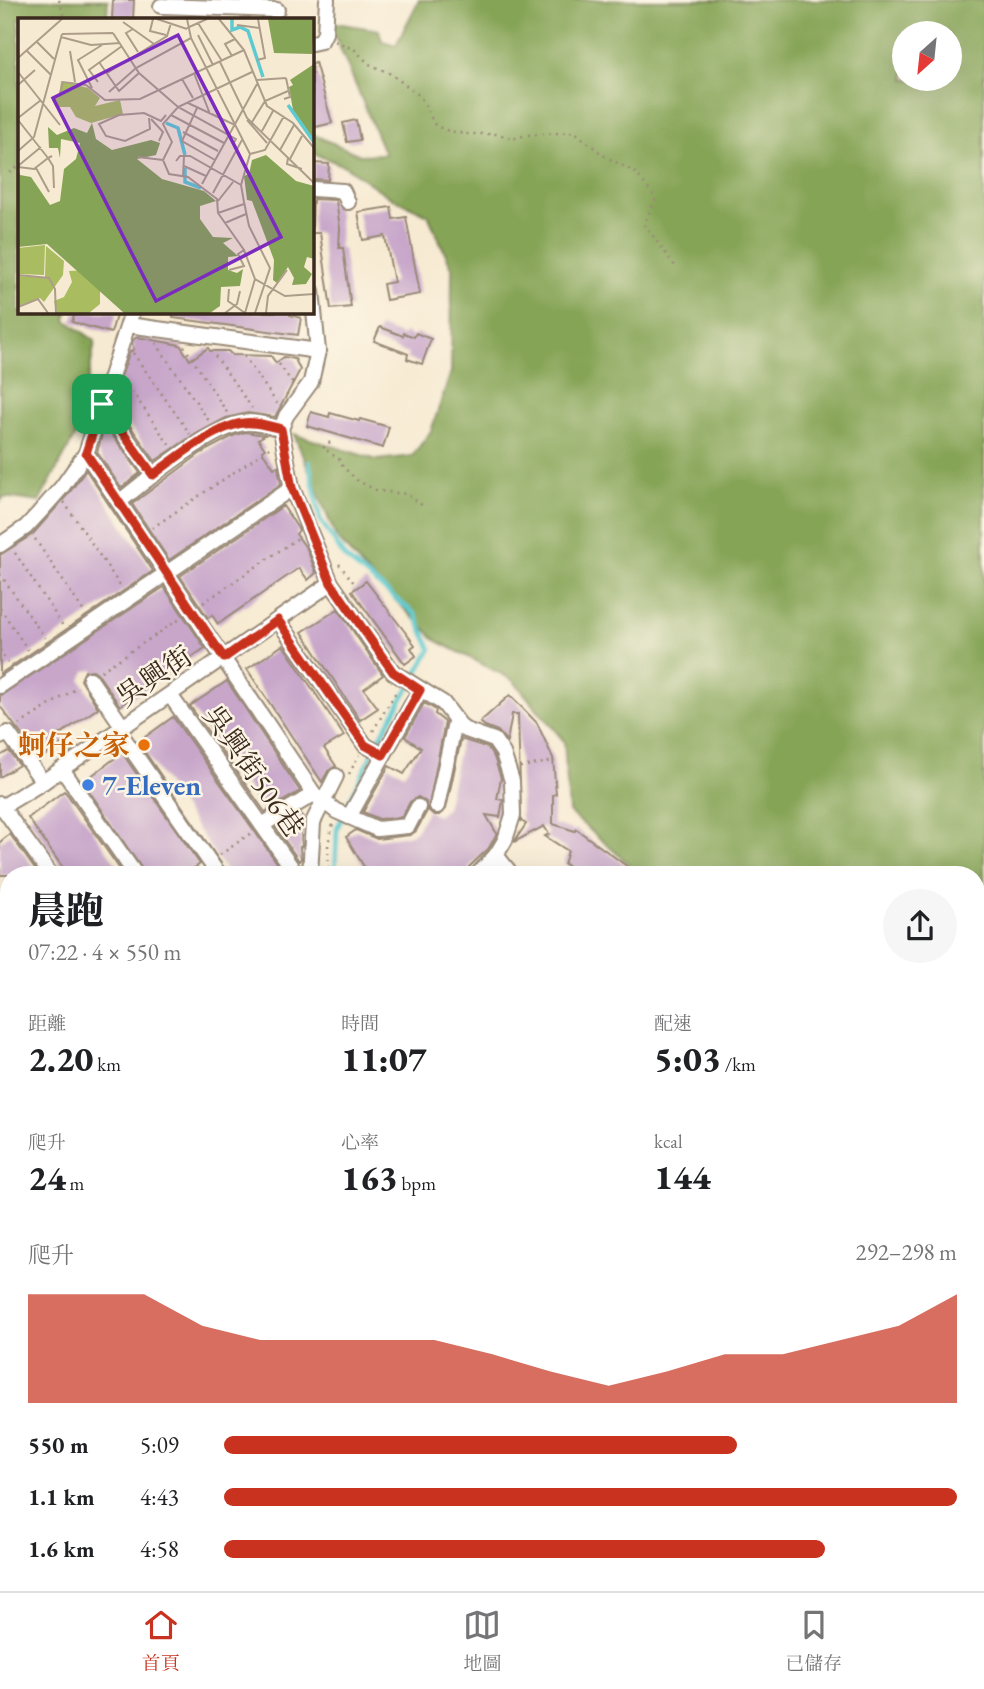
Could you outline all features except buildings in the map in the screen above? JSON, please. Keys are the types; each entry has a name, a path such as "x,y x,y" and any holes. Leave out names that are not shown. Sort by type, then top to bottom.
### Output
{"street":[{"path":"316,42 325,33 327,0"},
{"path":"161,8 277,10"},
{"path":"313,189 343,191 348,202"},
{"path":"313,301 318,351 311,382 283,428 292,488 331,583 393,672 443,703 463,729 494,740 510,768 513,815 505,840 486,866"},
{"path":"3,542 26,527 58,492 86,453 130,318 145,327 318,351"},
{"path":"102,404 153,475"},
{"path":"119,502 178,457 217,433 243,423 283,428"},
{"path":"86,453 319,798 349,817 377,829 408,826 418,807"},
{"path":"0,685 292,488"},
{"name":"吳興街","path":"44,866 0,806 43,782 331,583"},
{"path":"278,620 365,745 383,755"},
{"path":"90,679 213,866"},
{"path":"349,817 420,690"},
{"name":"吳興街506巷","path":"170,695 291,866"},
{"path":"437,806 455,722"},
{"path":"4,735 43,782"},
{"path":"62,769 130,866"},
{"path":"310,866 313,821 319,798 336,776"},
{"path":"262,825 319,798"},
{"path":"496,855 505,866"}],"path":[{"path":"59,0 65,18"},
{"path":"316,42 325,44 332,37 343,46 355,50 369,64 391,74 420,96 435,125 445,130 464,134 499,134 512,139 527,135 575,132 603,155 636,173 656,198 644,224 675,267"},
{"path":"10,173 18,167"},
{"path":"145,327 217,433"},
{"path":"174,331 236,426"},
{"path":"200,335 264,425"},
{"path":"141,535 283,428 233,340"},
{"path":"124,341 198,445"},
{"path":"279,364 301,396"},
{"path":"115,367 178,457"},
{"path":"330,442 323,448 339,458 343,467 358,481 379,491 407,494 423,506"},
{"path":"58,492 129,598"},
{"path":"26,527 92,623"},
{"path":"192,611 310,530"},
{"path":"3,542 71,638"},
{"path":"0,574 53,650"},
{"path":"0,608 35,662"},
{"path":"365,745 404,680"},
{"path":"510,768 555,761"},
{"path":"205,866 262,825"}],"green space":[{"path":"0,0 108,0 107,18 18,18 18,313 67,313 66,320 95,341 80,427 39,502 4,497 0,502"},
{"path":"419,0 984,0 984,866 629,866 569,812 564,741 513,680 437,641 364,569 336,537 294,434 377,460 412,456 431,431 451,372 452,268 428,215 388,196 345,166 313,153 313,134 360,155 385,154 329,22 379,30 382,41 396,45"}],"waterway":[{"path":"309,462 320,519 345,558 415,614 431,649 381,736 346,808"},
{"path":"335,866 337,828 343,816"}],"place":[{"name":"蚵仔之家","path":"144,745"},
{"name":"7-Eleven","path":"88,785"}],"route":[{"path":"102,404 153,475 217,433 243,423 281,429 292,488 331,583 393,672 420,690 383,755 365,745 278,620 224,658 86,453 102,404"}]}
